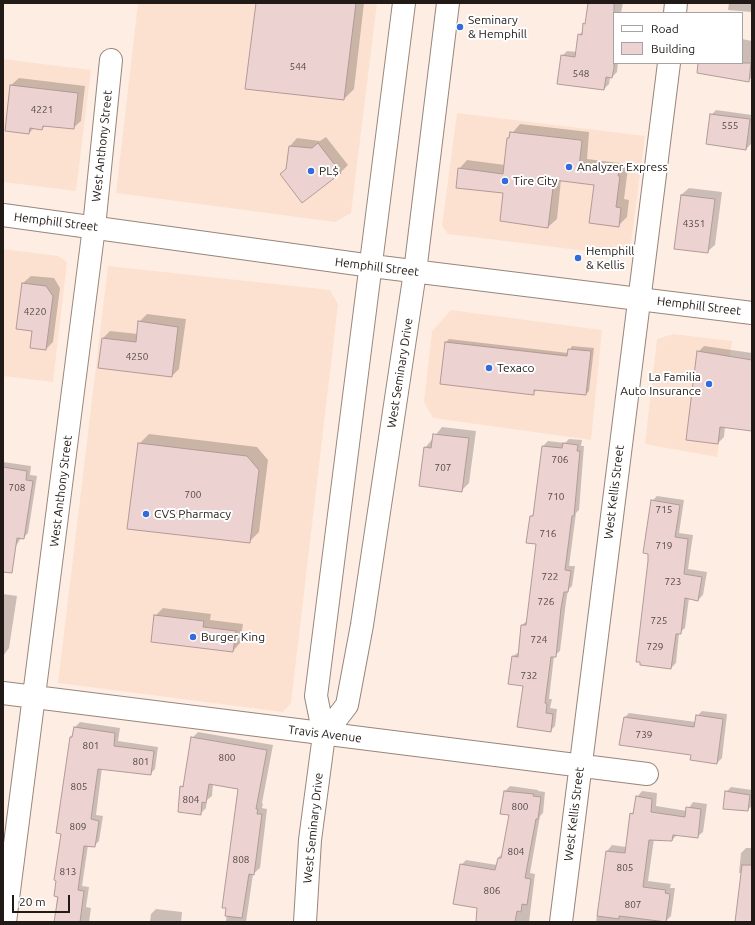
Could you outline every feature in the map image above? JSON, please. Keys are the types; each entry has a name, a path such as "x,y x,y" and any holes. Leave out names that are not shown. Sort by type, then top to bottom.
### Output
{"main road":[{"name":"West Seminary Drive","path":"306,922 310,840 324,735 316,696 372,266 404,3"},
{"name":"West Seminary Drive","path":"324,735 347,705 362,626 415,272 448,3"},
{"name":"West Anthony Street","path":"5,922 94,227 111,60"},
{"name":"West Kellis Street","path":"561,922 669,64"},
{"name":"Hemphill Street","path":"3,215 415,272 639,298 752,313"},
{"name":"Travis Avenue","path":"3,693 324,735 647,774"}],"shaded area":[{"path":"138,3 377,3 351,213 335,222 116,193"},
{"path":"3,59 91,70 76,191 3,182"},
{"path":"457,113 645,136 630,251 620,255 448,234 442,226"},
{"path":"3,249 58,256 67,262 53,382 3,376"},
{"path":"108,266 330,290 338,304 291,703 283,712 58,683"},
{"path":"451,310 602,330 591,440 433,418 424,402 432,331"},
{"path":"673,334 732,341 717,457 645,444 657,339"}],"building":[{"path":"256,3 356,3 344,100 245,89"},
{"path":"588,3 614,3 614,68 612,78 606,77 604,90 557,84 561,55 575,57 578,34 582,35 583,23 585,24"},
{"path":"751,63 749,82 697,73 698,64"},
{"path":"10,85 78,93 74,129 43,126 42,130 30,128 29,134 5,131"},
{"path":"710,114 750,119 746,150 706,144"},
{"name":"Tire City","path":"510,132 580,140 582,141 579,167 619,172 618,176 620,176 616,207 621,208 619,227 589,223 594,185 554,180 548,228 500,221 503,193 456,188 458,168 503,174 507,138 509,138"},
{"name":"PL$","path":"318,143 341,173 302,203 280,174 286,169 289,146 312,148"},
{"path":"681,195 715,199 708,253 674,249"},
{"path":"22,283 46,286 53,296 46,350 30,348 32,331 16,329"},
{"path":"138,321 178,327 172,377 98,368 102,338 136,342"},
{"name":"Texaco","path":"445,342 567,356 568,349 591,351 586,395 534,390 534,395 440,384"},
{"path":"697,351 752,360 752,431 720,427 718,444 686,440"},
{"path":"433,434 469,438 462,492 419,486 424,447 431,448"},
{"name":"CVS Pharmacy","path":"138,443 247,456 259,470 250,543 127,529"},
{"path":"563,443 578,445 577,451 580,451 574,516 572,516 565,570 571,571 568,592 564,592 561,608 556,657 551,657 545,703 547,704 546,713 553,714 551,732 517,727 523,686 508,684 512,656 518,657 521,625 526,625 536,544 526,543 530,516 533,516 542,446 562,448"},
{"path":"3,467 27,471 26,480 33,481 24,539 17,538 12,573 3,572"},
{"path":"651,500 680,505 675,537 688,539 684,574 702,577 698,601 685,598 681,634 676,634 671,669 640,665 640,662 636,662 648,561 648,554 643,553"},
{"name":"Burger King","path":"154,615 204,621 203,627 236,631 233,652 151,642"},
{"path":"696,715 723,719 717,764 690,760 691,755 619,745 624,717 694,727"},
{"path":"74,727 115,733 114,746 154,751 151,775 98,769 91,819 99,821 95,847 84,846 78,890 84,891 80,922 54,922 58,897 54,896 56,881 54,880 61,834 56,833 70,737 72,737"},
{"path":"191,737 267,750 256,809 258,809 257,814 262,814 254,875 249,874 242,918 225,916 226,908 222,908 238,789 209,784 206,803 202,802 201,815 178,812 180,786 183,787"},
{"path":"504,791 534,794 533,796 541,797 538,819 536,819 525,878 531,879 527,905 522,904 521,912 517,911 515,922 476,922 477,908 453,904 460,864 495,870 498,858 501,858 509,815 500,814"},
{"path":"725,791 750,795 748,811 723,809"},
{"path":"636,796 652,799 651,812 685,817 686,807 701,809 698,838 673,835 672,841 649,840 643,887 666,890 665,893 670,894 666,922 619,916 619,919 597,916 606,851 625,853 630,813 633,814"},
{"path":"742,865 752,865 752,922 735,922"}],"place":[{"name":"Seminary & Hemphill","path":"460,27"},
{"name":"Analyzer Express","path":"569,167"},
{"name":"PL$","path":"311,171"},
{"name":"Tire City","path":"505,181"},
{"name":"Hemphill & Kellis","path":"578,258"},
{"name":"Texaco","path":"489,368"},
{"name":"La Familia Auto Insurance","path":"709,384"},
{"name":"CVS Pharmacy","path":"146,514"},
{"name":"Burger King","path":"193,637"}]}
